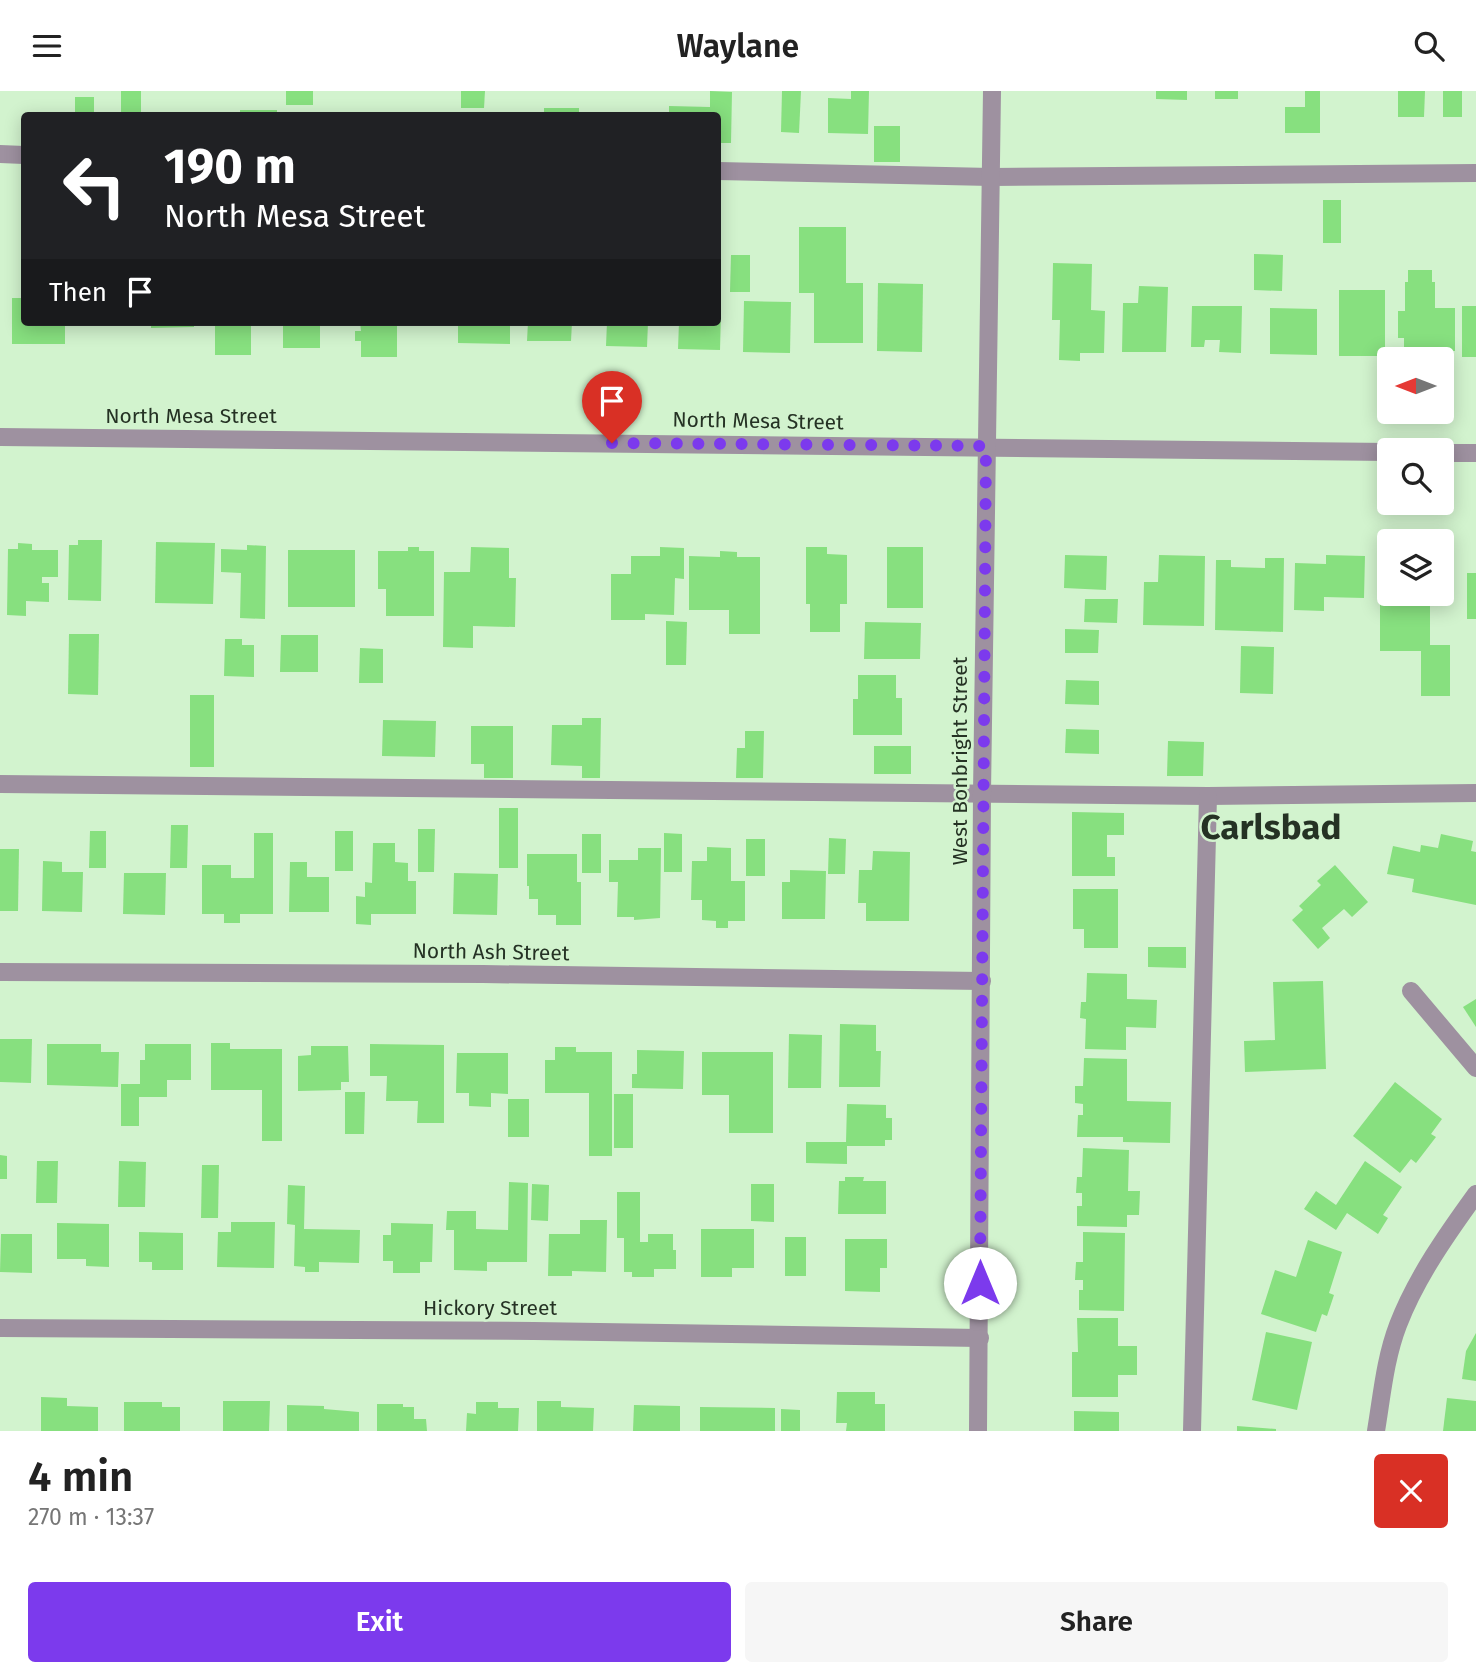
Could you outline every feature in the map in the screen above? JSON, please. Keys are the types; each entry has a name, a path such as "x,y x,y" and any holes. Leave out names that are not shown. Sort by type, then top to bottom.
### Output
{"street":[{"name":"West Bonbright Street","path":"978,1431 982,793 992,91"},
{"path":"0,154 21,155"},
{"path":"721,171 991,177 1476,173"},
{"name":"North Mesa Street","path":"0,437 1377,452"},
{"path":"1454,453 1476,453"},
{"path":"0,784 1208,796 1476,793"},
{"path":"1192,1431 1208,796"},
{"name":"North Ash Street","path":"0,972 483,974 982,981"},
{"path":"1411,991 1476,1068"},
{"path":"1376,1431 1385,1369 1398,1324 1424,1273 1476,1194"},
{"name":"Hickory Street","path":"0,1328 521,1331 979,1338"}],"building":[{"path":"121,91 141,91 141,112 121,112"},
{"path":"286,91 313,91 313,105 286,105"},
{"path":"461,91 485,91 484,108 461,108"},
{"path":"710,91 732,92 731,143 721,143 721,112 669,112 669,106 710,107"},
{"path":"782,91 801,91 799,133 781,132"},
{"path":"851,91 869,91 868,134 828,133 828,98 851,99"},
{"path":"1156,91 1187,91 1187,100 1156,99"},
{"path":"1215,91 1238,91 1238,99 1215,99"},
{"path":"1305,91 1320,91 1320,133 1285,133 1285,107 1305,107"},
{"path":"1398,91 1425,91 1424,117 1398,117"},
{"path":"1443,91 1462,91 1462,117 1443,117"},
{"path":"75,97 94,97 94,112 75,112"},
{"path":"544,108 579,108 579,112 544,112"},
{"path":"240,110 277,110 277,112"},
{"path":"874,126 900,126 900,162 874,162"},
{"path":"1323,200 1341,200 1341,243 1323,243"},
{"path":"799,227 846,227 846,283 863,283 863,343 814,343 814,293 799,293"},
{"path":"1254,254 1283,255 1282,291 1254,290"},
{"path":"731,255 750,255 750,292 730,292"},
{"path":"1053,263 1092,264 1091,310 1105,311 1104,353 1080,353 1080,361 1059,360 1060,320 1052,320"},
{"path":"1408,270 1432,270 1435,308 1455,308 1455,351 1454,347 1404,347 1404,338 1398,338 1398,311 1405,311 1405,282 1408,282"},
{"path":"878,283 923,284 922,352 877,351"},
{"path":"1139,286 1168,287 1166,352 1122,352 1123,303 1138,303"},
{"path":"1339,290 1385,290 1385,347 1377,347 1377,356 1339,356"},
{"path":"12,298 21,298 21,326 65,326 65,344 12,344"},
{"path":"744,301 791,302 790,353 743,352"},
{"path":"1192,306 1242,306 1241,353 1219,352 1220,340 1205,340 1204,347 1191,347"},
{"path":"1462,306 1476,306 1476,357 1462,357"},
{"path":"1270,308 1317,309 1317,355 1270,354"},
{"path":"151,326 194,326 194,327"},
{"path":"215,326 251,326 251,355 215,355"},
{"path":"283,326 320,326 320,348 283,348"},
{"path":"360,326 397,326 397,357 361,357 361,341 355,341 355,331 361,331"},
{"path":"458,326 510,326 510,344 458,343"},
{"path":"528,326 572,326 571,341 527,341"},
{"path":"607,326 648,326 647,347 606,346"},
{"path":"679,326 721,326 720,350 678,349"},
{"path":"78,540 102,540 101,601 68,600 69,545 78,545"},
{"path":"156,542 215,543 213,604 155,603"},
{"path":"18,543 32,544 32,550 58,550 58,577 42,577 42,583 49,583 49,602 26,601 26,616 7,615 8,549 18,549"},
{"path":"247,545 266,546 265,619 240,618 241,573 221,572 221,549 247,550"},
{"path":"408,547 419,547 419,551 434,551 434,616 386,616 386,589 378,589 378,551 408,551"},
{"path":"471,547 509,548 509,578 516,578 515,627 473,626 473,648 443,647 444,572 470,572"},
{"path":"660,547 684,548 684,579 675,578 674,615 645,614 645,620 611,620 611,574 631,574 631,556 660,556"},
{"path":"806,547 827,547 827,554 847,555 847,604 840,604 840,632 810,632 810,604 806,604"},
{"path":"887,547 923,547 923,608 887,608"},
{"path":"288,550 355,550 355,607 288,607"},
{"path":"720,551 737,552 737,557 760,557 760,634 729,634 729,610 689,610 689,556 720,557"},
{"path":"1065,555 1107,556 1106,590 1064,588"},
{"path":"1159,555 1205,556 1204,626 1143,625 1144,582 1158,582"},
{"path":"1326,555 1365,556 1364,598 1324,597 1324,611 1294,610 1295,563 1326,564"},
{"path":"1265,558 1284,558 1283,632 1215,630 1216,560 1231,560 1231,567 1265,568"},
{"path":"1467,573 1476,573 1476,619 1467,619"},
{"path":"1085,599 1118,599 1117,623 1084,622"},
{"path":"1380,606 1430,606 1430,645 1450,645 1450,696 1421,696 1421,651 1380,651"},
{"path":"666,621 687,622 686,665 666,665"},
{"path":"865,622 921,623 920,659 864,659"},
{"path":"1065,629 1099,630 1098,653 1065,653"},
{"path":"69,634 99,634 98,695 68,694"},
{"path":"281,635 318,635 318,672 280,672"},
{"path":"225,639 242,639 242,645 254,645 254,677 224,676"},
{"path":"1241,646 1274,647 1273,694 1240,693"},
{"path":"360,648 383,649 383,683 359,683"},
{"path":"858,675 896,675 896,698 902,698 902,735 853,735 853,699 858,699"},
{"path":"1066,680 1099,681 1099,705 1065,704"},
{"path":"190,695 214,695 214,767 190,767"},
{"path":"582,718 601,718 600,778 582,778 582,766 551,765 552,725 582,725"},
{"path":"383,720 436,721 435,757 382,756"},
{"path":"471,726 513,726 513,778 484,778 484,764 471,764"},
{"path":"1066,729 1099,730 1099,754 1065,753"},
{"path":"745,731 764,731 763,778 736,778 737,748 745,748"},
{"path":"1168,741 1204,742 1203,776 1167,776"},
{"path":"874,746 911,746 911,774 874,774"},
{"path":"499,808 518,808 518,868 499,868"},
{"path":"1072,812 1124,813 1124,835 1107,835 1107,857 1115,857 1115,876 1072,876"},
{"path":"171,825 188,825 187,868 170,868"},
{"path":"418,829 435,829 434,872 418,872"},
{"path":"90,831 106,831 106,868 89,868"},
{"path":"335,831 353,831 353,871 335,871"},
{"path":"254,833 273,833 273,914 240,914 240,923 224,923 224,914 202,914 202,865 231,865 231,878 254,878"},
{"path":"664,833 682,834 682,872 664,872"},
{"path":"582,834 601,834 601,873 582,873"},
{"path":"1441,834 1473,841 1471,851 1476,852 1476,905 1412,892 1414,879 1387,874 1393,846 1420,852 1421,845 1438,848"},
{"path":"829,838 846,839 845,874 828,874"},
{"path":"746,839 765,839 765,876 746,876"},
{"path":"373,843 395,843 395,862 408,863 408,881 416,881 416,914 371,914 371,925 356,924 356,896 365,897 365,882 372,883"},
{"path":"707,847 731,848 731,881 745,881 745,921 728,921 728,928 716,928 716,921 702,920 702,900 691,900 692,861 707,861"},
{"path":"638,848 661,848 660,918 634,920 634,917 617,917 618,882 609,882 609,860 638,860"},
{"path":"0,849 19,849 18,911 0,911"},
{"path":"873,851 910,852 909,921 866,921 866,903 858,903 859,870 872,870"},
{"path":"527,854 577,854 577,882 581,882 581,925 556,925 556,915 538,915 538,899 529,899"},
{"path":"43,861 62,862 62,872 83,872 82,912 42,911"},
{"path":"290,862 307,862 307,877 329,877 329,912 289,912"},
{"path":"1335,865 1368,902 1352,917 1344,909 1322,928 1330,938 1318,949 1292,920 1303,910 1299,906 1321,885 1317,881"},
{"path":"790,870 826,871 825,919 782,919 782,882 790,882"},
{"path":"124,873 166,873 165,915 123,914"},
{"path":"454,873 498,874 497,915 453,914"},
{"path":"1073,889 1118,889 1118,948 1084,948 1084,929 1073,929"},
{"path":"1148,947 1186,947 1186,968 1148,967"},
{"path":"1087,973 1127,974 1127,999 1157,1000 1156,1028 1126,1027 1126,1050 1085,1049 1086,1019 1080,1018 1081,1002 1086,1002"},
{"path":"1323,981 1326,1069 1245,1072 1244,1041 1275,1040 1273,982"},
{"path":"1476,999 1476,1027 1463,1007"},
{"path":"840,1024 876,1025 876,1051 881,1051 880,1087 839,1087"},
{"path":"789,1034 822,1035 821,1088 788,1088"},
{"path":"0,1039 32,1039 31,1083 0,1082"},
{"path":"211,1043 230,1043 230,1049 282,1049 282,1141 262,1141 262,1090 211,1090"},
{"path":"47,1044 101,1044 101,1052 119,1052 118,1087 47,1085"},
{"path":"145,1044 191,1044 191,1080 167,1080 167,1097 139,1097 139,1126 121,1126 121,1084 140,1084 140,1060 145,1060"},
{"path":"370,1044 444,1045 444,1123 417,1123 418,1101 386,1101 387,1076 370,1076"},
{"path":"311,1046 348,1046 349,1082 341,1082 341,1090 298,1091 298,1056 311,1055"},
{"path":"555,1047 576,1047 576,1052 612,1052 612,1156 589,1156 589,1093 545,1093 545,1060 555,1060"},
{"path":"637,1050 684,1051 683,1089 632,1088 632,1074 637,1074"},
{"path":"702,1052 773,1052 773,1133 729,1133 729,1095 702,1095"},
{"path":"457,1053 508,1053 508,1094 491,1093 491,1107 469,1106 469,1093 456,1093"},
{"path":"1084,1058 1127,1059 1127,1101 1171,1102 1170,1143 1123,1142 1123,1137 1077,1137 1078,1115 1083,1115 1083,1104 1075,1103 1075,1086 1083,1086"},
{"path":"1395,1082 1442,1119 1431,1134 1436,1137 1416,1163 1411,1159 1400,1173 1353,1136"},
{"path":"345,1092 365,1092 364,1134 345,1134"},
{"path":"614,1094 633,1094 633,1148 614,1148"},
{"path":"508,1099 529,1099 529,1137 508,1137"},
{"path":"847,1104 886,1105 886,1118 892,1118 892,1140 885,1140 885,1146 847,1146 847,1164 806,1163 806,1142 846,1142"},
{"path":"1083,1148 1129,1150 1128,1191 1140,1191 1139,1215 1127,1215 1127,1227 1077,1226 1077,1206 1082,1206 1082,1193 1076,1193 1077,1177 1082,1177"},
{"path":"0,1155 7,1156 7,1179 0,1179"},
{"path":"37,1161 58,1161 57,1203 36,1203"},
{"path":"119,1161 146,1162 145,1207 118,1207"},
{"path":"1365,1161 1402,1187 1383,1215 1388,1218 1378,1234 1347,1213 1336,1230 1304,1209 1316,1191 1336,1205"},
{"path":"202,1165 219,1165 218,1218 201,1218"},
{"path":"845,1177 864,1177 863,1181 886,1181 886,1214 838,1214 839,1181 845,1181"},
{"path":"509,1182 528,1183 527,1262 487,1262 487,1271 454,1270 454,1230 446,1230 447,1211 476,1211 476,1229 508,1230"},
{"path":"532,1184 549,1185 548,1221 531,1220"},
{"path":"751,1184 774,1184 774,1222 751,1221"},
{"path":"288,1185 305,1186 304,1229 360,1230 359,1263 319,1262 319,1272 305,1272 305,1267 294,1266 295,1225 287,1224"},
{"path":"617,1192 640,1192 640,1242 648,1242 648,1234 673,1234 676,1269 654,1269 654,1277 632,1277 632,1272 624,1272 624,1238 617,1238"},
{"path":"580,1220 607,1220 606,1272 572,1271 572,1276 548,1276 549,1234 580,1234"},
{"path":"231,1222 275,1222 274,1268 217,1267 218,1232 231,1232"},
{"path":"57,1223 109,1224 109,1267 86,1266 86,1259 57,1259"},
{"path":"391,1223 433,1224 432,1262 420,1262 420,1273 393,1273 393,1261 383,1261 383,1235 391,1235"},
{"path":"701,1229 754,1229 754,1268 732,1268 732,1277 701,1277"},
{"path":"139,1232 183,1233 183,1270 152,1270 152,1262 139,1262"},
{"path":"1083,1232 1125,1233 1124,1311 1079,1310 1079,1290 1083,1290 1083,1280 1075,1280 1076,1262 1083,1262"},
{"path":"1,1234 32,1234 32,1273 0,1272"},
{"path":"785,1237 806,1237 806,1276 785,1276"},
{"path":"845,1239 887,1239 887,1268 880,1268 880,1292 845,1291"},
{"path":"1308,1240 1342,1252 1329,1293 1334,1295 1327,1316 1322,1314 1316,1332 1261,1314 1275,1270 1296,1277"},
{"path":"1077,1318 1118,1318 1118,1346 1137,1346 1137,1375 1118,1375 1118,1397 1072,1397 1072,1352 1078,1352"},
{"path":"1266,1332 1312,1342 1297,1410 1252,1400"},
{"path":"1476,1333 1476,1381 1462,1379 1466,1351"},
{"path":"837,1392 875,1392 875,1404 885,1404 885,1431 846,1431 847,1423 836,1423"},
{"path":"41,1397 67,1398 67,1406 98,1407 98,1431 41,1431"},
{"path":"1447,1398 1476,1401 1476,1431 1443,1431"},
{"path":"223,1401 270,1401 269,1431 223,1431"},
{"path":"537,1401 561,1401 561,1407 594,1408 593,1431 537,1431"},
{"path":"124,1402 162,1402 162,1407 180,1407 180,1431 124,1431"},
{"path":"476,1402 498,1402 498,1408 519,1408 518,1431 466,1431 467,1413 476,1414"},
{"path":"377,1404 403,1404 403,1407 414,1407 414,1419 426,1419 427,1431 377,1431"},
{"path":"287,1405 324,1406 324,1409 359,1412 359,1431 287,1431"},
{"path":"634,1405 680,1406 680,1431 633,1431"},
{"path":"700,1407 775,1408 775,1431 700,1431"},
{"path":"781,1409 800,1410 800,1431 781,1431"},
{"path":"1074,1411 1119,1412 1119,1431 1074,1431"},
{"path":"1237,1426 1276,1429 1276,1431 1237,1431"}],"district":[{"name":"Carlsbad","path":"1271,827"}],"route":[{"path":"612,443 986,446 980,1283"}]}
